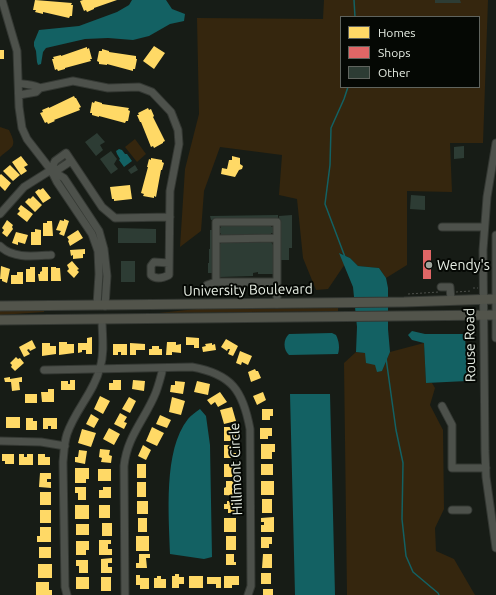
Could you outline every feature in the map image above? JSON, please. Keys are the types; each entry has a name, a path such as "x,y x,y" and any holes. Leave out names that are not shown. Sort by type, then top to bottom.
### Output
{"main road":[{"name":"University Boulevard","path":"0,306 338,303 451,296 496,299"},
{"path":"102,319 111,312 130,305"},
{"path":"74,320 101,311 101,306"},
{"name":"University Boulevard","path":"0,320 496,315"}],"street":[{"path":"2,0 17,51 19,107 22,128 27,139 51,170 64,178 99,232 104,249 107,276 101,306"},
{"path":"19,83 26,86 36,86 40,88 73,82 108,88 139,87 152,92 171,112 178,130 179,144 170,191 169,263"},
{"path":"19,95 36,92 40,88"},
{"name":"Rouse Road","path":"496,143 484,227 482,268 486,468 496,548"},
{"path":"51,170 55,161 66,153 102,207 116,218 170,217"},
{"path":"0,214 24,186 51,170 59,169 71,161"},
{"path":"216,282 216,222 277,222 278,304"},
{"path":"442,227 484,227"},
{"name":"Rouse Road","path":"496,235 496,338"},
{"path":"216,239 277,238"},
{"path":"0,246 17,255 51,255"},
{"path":"240,282 236,284 207,285 216,282 240,282 277,282"},
{"path":"441,287 450,287 451,296"},
{"path":"67,595 65,587 63,485 65,446 67,434 96,382 103,356 102,319"},
{"name":"Hillmont Circle","path":"44,370 192,367 208,370 221,376 233,386 246,411 250,429 251,586 248,595"},
{"path":"125,595 125,454 129,443 156,393 163,368"},
{"path":"442,406 452,425 452,468 486,468"},
{"path":"0,441 41,442 65,446"},
{"path":"452,510 468,510"}],"path":[{"path":"404,298 424,292 451,296 471,292"}],"shaded area":[{"path":"324,0 488,0 483,143 450,143 452,192 407,191 407,265 386,278 379,268 358,266 350,258 340,253 345,264 328,289 316,290 303,258 297,199 279,195 282,155 220,147 204,191 201,231 180,247 185,169 199,114 197,18 323,19"},
{"path":"0,127 9,130 12,136 13,144 0,157"},
{"path":"135,139 146,154 137,162 125,147"},
{"path":"338,308 338,311 159,313 196,309"},
{"path":"0,311 44,311 44,312 0,315"},
{"path":"424,343 426,383 432,383 435,388 430,405 443,430 444,509 435,528 436,551 454,559 475,595 347,595 344,363 356,352 365,353 382,371 390,352"}],"water":[{"path":"132,0 166,0 172,9 185,14 184,21 170,24 149,36 133,40 108,38 85,39 46,48 43,52 41,64 38,65 34,42 39,30 79,26 117,12 129,5"},
{"path":"119,149 127,154 132,161 124,167 119,160 120,159 116,151"},
{"path":"339,253 350,258 358,266 379,268 386,278 388,288 388,329 390,352 382,371 377,372 375,365 366,363 365,353 356,352 357,327 353,287"},
{"path":"412,331 425,334 465,334 467,381 426,383 424,343 412,340 408,335"},
{"path":"332,333 336,335 338,340 338,354 289,355 287,353 285,342 289,334"},
{"path":"290,394 330,394 335,595 295,595"},
{"path":"200,409 206,416 210,445 212,557 204,559 170,554 169,521 169,484 174,448 180,432 188,419"}],"building: Homes":[{"path":"35,0 72,3 72,16 69,18 43,12 43,14 35,12 36,10 33,10"},
{"path":"117,0 87,12 86,10 84,11 80,1"},
{"path":"154,46 165,53 154,69 143,61"},
{"path":"87,47 87,49 89,48 92,59 90,59 91,61 58,71 57,69 55,70 52,59 54,59 53,57 61,56"},
{"path":"102,49 109,52 136,56 137,59 135,69 133,69 133,71 107,64 99,64 97,61 99,51 102,51"},
{"path":"0,50 4,50 4,59 0,59"},
{"path":"74,96 81,107 79,108 80,110 54,120 55,121 48,124 47,122 45,123 40,113 43,112 42,110"},
{"path":"95,101 102,104 129,108 128,110 130,111 128,121 125,123 92,115 92,113 90,113 92,102 94,103"},
{"path":"148,108 149,110 151,109 154,116 153,117 165,141 154,148 153,146 151,147 137,115"},
{"path":"21,156 28,165 24,167 27,171 21,175 12,162"},
{"path":"232,156 240,158 240,164 243,166 235,177 221,174 222,168 227,169 229,160 232,160"},
{"path":"151,158 162,160 164,163 161,170 156,197 154,196 154,198 143,196 144,194 141,193 149,159 151,160"},
{"path":"10,165 20,175 13,181 3,171"},
{"path":"1,174 11,183 5,191 0,186"},
{"path":"130,185 132,199 114,201 114,199 112,199 110,187"},
{"path":"43,188 51,198 43,203 35,192"},
{"path":"33,196 42,205 35,212 25,202"},
{"path":"21,205 33,214 27,222 17,214 20,211 18,209"},
{"path":"64,219 69,221 64,236 59,234 61,231 56,230 60,220 64,221"},
{"path":"7,220 13,225 13,229 7,237 2,233 4,230 2,228"},
{"path":"47,221 52,221 53,236 43,236 43,223 47,223"},
{"path":"35,229 41,230 41,245 31,245 31,232 35,232"},
{"path":"78,230 83,238 70,246 67,237"},
{"path":"16,232 28,235 25,244 18,242 18,245 12,243"},
{"path":"85,249 83,258 73,259 73,255 71,256 70,250"},
{"path":"72,261 79,269 77,270 79,272 74,278 67,271 69,269 67,265"},
{"path":"1,266 10,269 7,283 0,279"},
{"path":"30,267 35,267 35,282 26,282 26,269 30,269"},
{"path":"42,267 48,267 48,281 39,281 38,274 42,271"},
{"path":"51,267 60,268 61,281 51,281"},
{"path":"17,272 23,272 23,284 11,284 11,275 17,275"},
{"path":"92,337 92,354 86,354 86,350 82,350 82,352 78,353 78,343 87,343 87,338"},
{"path":"186,337 199,338 199,348 194,348 194,345 186,345"},
{"path":"226,339 238,346 233,356 228,354 230,349 227,351 221,347"},
{"path":"32,340 36,348 30,351 29,349 27,350 30,354 24,357 19,347"},
{"path":"59,342 74,344 74,353 59,355"},
{"path":"167,342 176,342 176,345 181,344 181,353 172,352 172,355 166,355"},
{"path":"42,343 50,343 50,346 56,346 56,354 42,356"},
{"path":"130,343 145,344 145,350 136,350 136,355 130,355"},
{"path":"212,343 212,345 215,344 216,350 203,352 202,347 206,346 205,344"},
{"path":"113,344 127,344 127,355 121,355 121,352 118,352 118,355 113,355"},
{"path":"152,346 159,346 159,349 162,349 162,355 149,355 149,349 152,349"},
{"path":"240,351 252,356 248,365 242,362 241,365 236,363"},
{"path":"16,357 18,359 20,358 24,363 15,371 11,367 12,365 10,363"},
{"path":"255,369 258,371 261,378 251,382 248,372"},
{"path":"10,377 10,379 22,377 22,382 19,382 20,390 12,391 11,382 5,382 4,378"},
{"path":"70,380 75,380 75,390 61,390 61,381 68,381 68,384 70,384"},
{"path":"113,380 121,380 121,390 109,390 109,383 113,383"},
{"path":"133,380 145,381 144,391 132,389"},
{"path":"175,381 185,382 183,394 170,392 171,385 175,385"},
{"path":"197,381 210,384 208,395 194,392"},
{"path":"48,389 54,389 54,402 42,402 41,392 48,392"},
{"path":"220,392 227,402 218,407 215,402 211,405 207,400"},
{"path":"263,392 266,400 257,405 253,396"},
{"path":"25,394 37,394 37,403 25,403"},
{"path":"100,396 110,401 103,414 94,409"},
{"path":"129,397 136,401 130,413 122,409"},
{"path":"172,397 185,401 181,415 169,412"},
{"path":"232,407 236,421 224,424 220,410"},
{"path":"262,409 273,409 273,416 270,416 270,420 262,420"},
{"path":"120,413 127,417 124,422 127,423 124,429 114,424"},
{"path":"91,414 99,419 94,428 86,424"},
{"path":"160,415 171,420 167,428 156,424"},
{"path":"6,417 20,417 20,428 6,428"},
{"path":"26,418 33,418 33,421 37,421 37,430 26,430"},
{"path":"43,418 57,418 57,429 51,429 51,426 48,426 48,429 43,429"},
{"path":"152,427 164,433 157,446 146,441"},
{"path":"224,427 236,427 236,441 224,441"},
{"path":"109,428 120,434 114,445 103,439"},
{"path":"260,428 272,428 272,436 268,436 268,439 260,439"},
{"path":"82,429 96,433 91,447 78,443"},
{"path":"261,444 275,444 275,452 272,452 272,459 261,459"},
{"path":"143,445 151,450 146,460 138,456"},
{"path":"224,445 233,445 233,453 236,453 236,458 224,458"},
{"path":"100,449 110,450 109,455 112,456 111,463 101,462 102,458 99,457"},
{"path":"79,450 87,451 85,464 75,462 75,457 78,457"},
{"path":"2,454 14,454 14,464 5,464 5,461 2,461"},
{"path":"19,454 24,454 24,457 27,457 27,454 33,454 33,465 19,465"},
{"path":"38,454 45,454 45,457 50,457 50,465 38,465"},
{"path":"137,464 146,464 146,478 137,478"},
{"path":"224,464 236,464 236,477 224,477"},
{"path":"261,464 273,464 273,475 261,475"},
{"path":"75,468 89,468 89,479 86,479 86,483 75,483"},
{"path":"98,469 111,469 111,481 98,481"},
{"path":"40,473 51,473 51,479 47,479 47,482 51,482 51,488 39,487"},
{"path":"226,481 235,481 237,496 224,495"},
{"path":"261,481 274,481 274,495 261,495"},
{"path":"137,482 146,482 146,497 137,497"},
{"path":"75,487 86,487 86,500 78,500 78,493 75,493"},
{"path":"103,487 111,487 111,498 99,498 99,490 103,490"},
{"path":"40,492 51,492 51,505 40,505"},
{"path":"262,499 272,499 272,513 262,513"},
{"path":"137,501 148,501 148,514 137,514"},
{"path":"227,501 236,501 236,513 228,513 228,509 224,509 224,504 227,504"},
{"path":"75,505 89,505 89,519 75,519"},
{"path":"99,505 110,505 110,518 99,518"},
{"path":"40,510 51,510 51,523 40,523"},
{"path":"274,517 274,532 261,532 261,525 264,525 264,522 261,522 261,518"},
{"path":"138,518 147,518 147,532 138,532"},
{"path":"224,518 236,518 236,532 224,532"},
{"path":"102,523 112,523 112,536 102,536"},
{"path":"76,524 89,524 89,535 76,535"},
{"path":"40,527 51,527 51,542 37,542 37,536 40,536"},
{"path":"136,536 149,536 149,551 136,551"},
{"path":"226,536 236,536 236,550 226,550"},
{"path":"261,537 272,537 272,544 269,544 269,548 261,548"},
{"path":"99,540 111,540 111,544 108,544 108,549 112,549 112,555 99,555"},
{"path":"76,541 89,541 89,550 86,550 86,555 76,555"},
{"path":"39,547 51,547 51,558 39,558"},
{"path":"139,554 150,554 150,558 146,558 147,568 136,568 136,563 139,563"},
{"path":"226,554 234,554 234,562 236,562 236,565 226,565"},
{"path":"263,554 272,554 272,568 262,568"},
{"path":"112,558 112,563 108,563 108,567 112,567 112,573 101,573 101,559"},
{"path":"76,560 88,560 88,573 79,573 79,566 76,566"},
{"path":"38,564 52,564 52,578 38,578"},
{"path":"261,573 271,573 271,584 261,584"},
{"path":"175,574 179,574 179,577 184,577 184,584 179,584 179,588 172,588 172,576 175,576"},
{"path":"136,575 140,575 140,578 149,578 149,589 140,589 140,585 136,585"},
{"path":"157,576 161,576 161,579 166,579 166,588 154,588 154,578 157,578"},
{"path":"189,576 203,576 203,588 189,588"},
{"path":"224,576 239,576 239,585 232,585 232,588 224,588"},
{"path":"76,577 89,577 89,589 76,589"},
{"path":"101,577 111,577 111,591 101,591"},
{"path":"207,577 221,577 221,588 216,588 216,584 207,584"},
{"path":"36,582 49,582 49,590 52,590 52,595 36,595"},
{"path":"263,589 273,589 273,595 263,595"}],"building: Shops":[{"path":"423,250 431,250 431,279 423,279"}],"building: Other":[{"path":"435,0 460,0 461,3 435,3"},
{"path":"97,133 105,142 100,145 103,150 96,156 85,142"},
{"path":"464,146 464,158 454,159 454,147"},
{"path":"111,151 117,159 114,164 118,169 111,174 100,159"},
{"path":"135,165 138,170 131,174 128,170"},
{"path":"411,195 425,196 425,210 410,209"},
{"path":"278,215 278,219 211,220 210,216"},
{"path":"292,215 292,248 289,248 289,260 280,260 279,216"},
{"path":"271,225 271,227 274,227 274,233 271,233 271,235 221,236 221,233 218,233 218,228 221,228 221,226"},
{"path":"118,228 156,229 156,243 118,243"},
{"path":"210,230 212,230 213,273 208,273"},
{"path":"222,242 271,242 273,245 273,274 258,274 258,272 253,273 253,276 220,277 219,245"},
{"path":"121,261 135,261 135,282 121,282"}],"waterway":[{"path":"354,0 355,16"},
{"path":"345,257 325,204 330,165 331,128 348,88"},
{"path":"386,358 396,430 403,463 402,519 406,556 413,572 439,595"}],"place":[{"name":"Wendy's","path":"429,265"}]}
